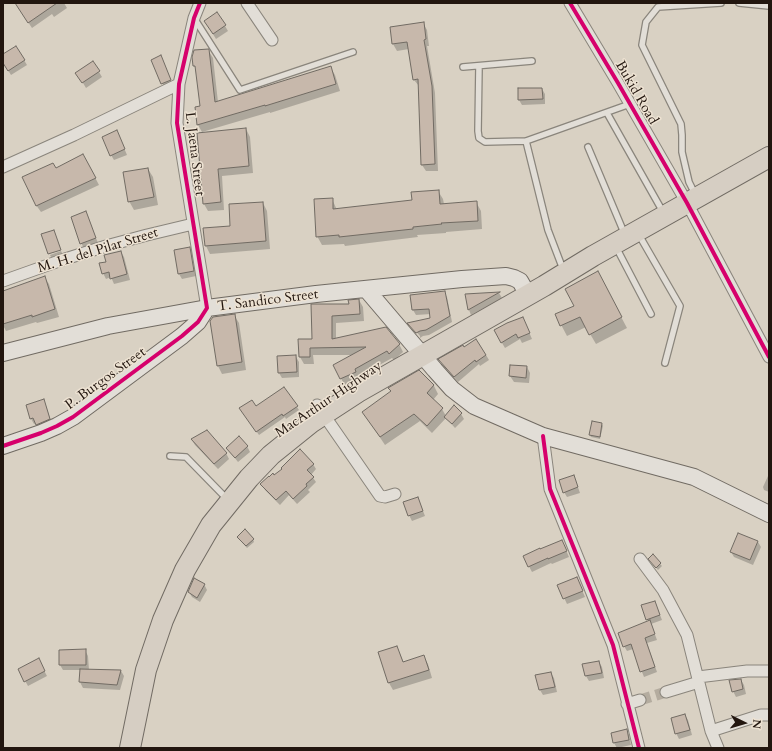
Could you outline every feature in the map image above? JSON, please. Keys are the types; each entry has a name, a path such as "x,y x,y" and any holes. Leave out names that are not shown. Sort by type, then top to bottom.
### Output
{"highway":[{"name":"MacArthur Highway","path":"130,748 146,670 163,620 185,570 225,497 246,465 270,441 320,410 358,392 418,351 526,290 666,217 689,199 769,158"},
{"name":"MacArthur Highway","path":"526,290 561,264 593,256"},
{"name":"MacArthur Highway","path":"119,748 134,671 144,636 163,585 173,564 189,538 225,497"}],"main road":[{"name":"T. Sandico Street","path":"3,353 108,326 206,308 272,299 493,276 514,278 526,290"},
{"path":"366,289 452,389 474,406 543,436 694,477 769,514"},
{"name":"P. Burgos Street","path":"3,446 52,429 73,418 182,336 198,322 206,308"}],"street":[{"name":"L. Jaena Street","path":"200,3 194,18 179,84 177,123 206,308"},
{"path":"247,3 272,40"},
{"name":"Bukid Road","path":"570,3 689,199 769,357"},
{"path":"3,167 74,135 179,84"},
{"name":"M. H. del Pilar Street","path":"3,281 106,246 193,224"},
{"path":"320,410 380,496 386,497 395,494"},
{"path":"543,436 550,489 613,645 639,748"},
{"path":"640,559 663,590 687,635 711,731 718,748"},
{"path":"666,692 699,680 747,671 769,671"},
{"path":"627,704 640,700"},
{"path":"711,731 761,715 769,715"}],"lane":[{"path":"689,199 689,182 682,152 681,124 642,45 646,22 658,7 720,3"},
{"path":"739,3 769,6"},
{"path":"194,18 240,90 353,52"},
{"path":"463,67 532,61"},
{"path":"479,66 478,131 479,138 485,142 526,141 630,104"},
{"path":"608,113 666,217"},
{"path":"526,141 548,230 561,264"},
{"path":"588,147 626,238 651,314"},
{"path":"626,238 680,306 665,364"},
{"path":"170,456 186,457 225,497"}],"building":[{"path":"15,3 57,3 28,23"},
{"path":"217,12 226,25 213,34 204,21"},
{"path":"424,22 426,39 424,40 432,86 435,164 421,165 418,79 413,80 407,42 392,44 390,27"},
{"path":"16,46 25,60 8,71 3,63 3,54"},
{"path":"209,49 215,102 331,66 336,84 197,125 195,107 200,106 195,66 193,66 192,57 194,50"},
{"path":"161,55 171,80 161,84 151,60"},
{"path":"93,61 100,71 82,83 75,73"},
{"path":"518,88 542,88 543,99 518,100"},
{"path":"246,128 249,166 218,169 221,202 203,204 197,133"},
{"path":"117,130 125,149 110,156 102,137"},
{"path":"83,154 96,178 36,206 22,177 53,163 56,168"},
{"path":"148,168 154,197 128,202 123,172"},
{"path":"439,190 440,204 477,201 478,221 441,223 442,224 413,227 413,229 339,237 339,235 316,237 314,199 333,198 333,209 412,200 411,192"},
{"path":"263,202 266,241 205,246 203,228 230,226 229,204"},
{"path":"86,211 96,238 80,244 71,217"},
{"path":"54,230 61,250 48,254 41,234"},
{"path":"190,247 194,271 178,274 174,250"},
{"path":"121,251 127,274 110,279 109,272 102,274 99,263 106,262 104,255"},
{"path":"598,271 622,317 589,335 580,317 560,326 555,314 574,306 565,289"},
{"path":"45,276 55,309 32,317 32,315 3,324 3,291"},
{"path":"445,291 450,316 426,330 416,333 407,323 430,318 429,309 412,310 410,295"},
{"path":"500,292 468,310 465,294"},
{"path":"359,299 360,314 332,316 332,339 386,327 400,344 389,354 387,351 355,369 356,372 340,379 333,365 366,347 310,348 310,357 299,357 298,339 312,339 311,304 349,304 348,300"},
{"path":"235,314 242,362 217,366 210,321 213,317"},
{"path":"523,317 530,333 518,338 516,334 501,343 494,330"},
{"path":"476,339 486,355 476,362 475,360 454,377 438,359 463,345 464,347"},
{"path":"296,355 297,372 278,373 277,356"},
{"path":"510,365 527,366 526,378 509,376"},
{"path":"419,370 434,385 427,393 443,408 427,426 414,414 380,437 362,412 391,391 388,388"},
{"path":"284,387 298,406 283,416 282,414 256,432 239,408 252,400 256,406"},
{"path":"44,399 50,419 36,425 33,418 30,419 26,405"},
{"path":"454,405 462,413 452,424 444,417"},
{"path":"592,421 602,423 600,437 589,435"},
{"path":"207,430 227,453 214,464 191,439"},
{"path":"239,436 248,446 235,458 226,448"},
{"path":"300,449 314,464 307,470 314,477 293,499 286,491 276,500 260,484 273,473 274,475 282,469 281,468"},
{"path":"574,475 578,487 563,493 559,480"},
{"path":"418,497 423,511 408,516 403,502"},
{"path":"245,529 254,539 246,546 237,537"},
{"path":"738,533 758,541 750,560 730,552"},
{"path":"562,540 567,551 528,567 523,556"},
{"path":"653,554 661,563 656,568 648,559"},
{"path":"577,577 583,591 563,599 557,585"},
{"path":"194,578 205,584 197,598 188,592"},
{"path":"655,601 660,615 646,620 641,605"},
{"path":"650,620 655,634 645,638 655,667 640,672 631,644 623,647 618,633"},
{"path":"397,646 403,662 424,655 429,670 388,683 378,652"},
{"path":"86,649 86,665 59,665 59,650"},
{"path":"39,658 45,671 24,682 18,669"},
{"path":"599,661 602,673 585,676 582,664"},
{"path":"80,669 121,670 117,685 79,682"},
{"path":"551,672 555,687 539,690 535,675"},
{"path":"741,679 743,689 732,692 729,680"},
{"path":"685,714 690,730 675,734 671,718"},
{"path":"627,729 629,740 613,743 611,733"}],"tunnel":[{"path":"640,700 666,692"}],"cycle path":[{"path":"3,446 41,433 73,417 182,336 198,322 207,308 177,123 179,84 194,18 200,3"},
{"path":"570,3 687,203 769,357"},
{"path":"543,436 550,489 613,645 639,748"}]}
